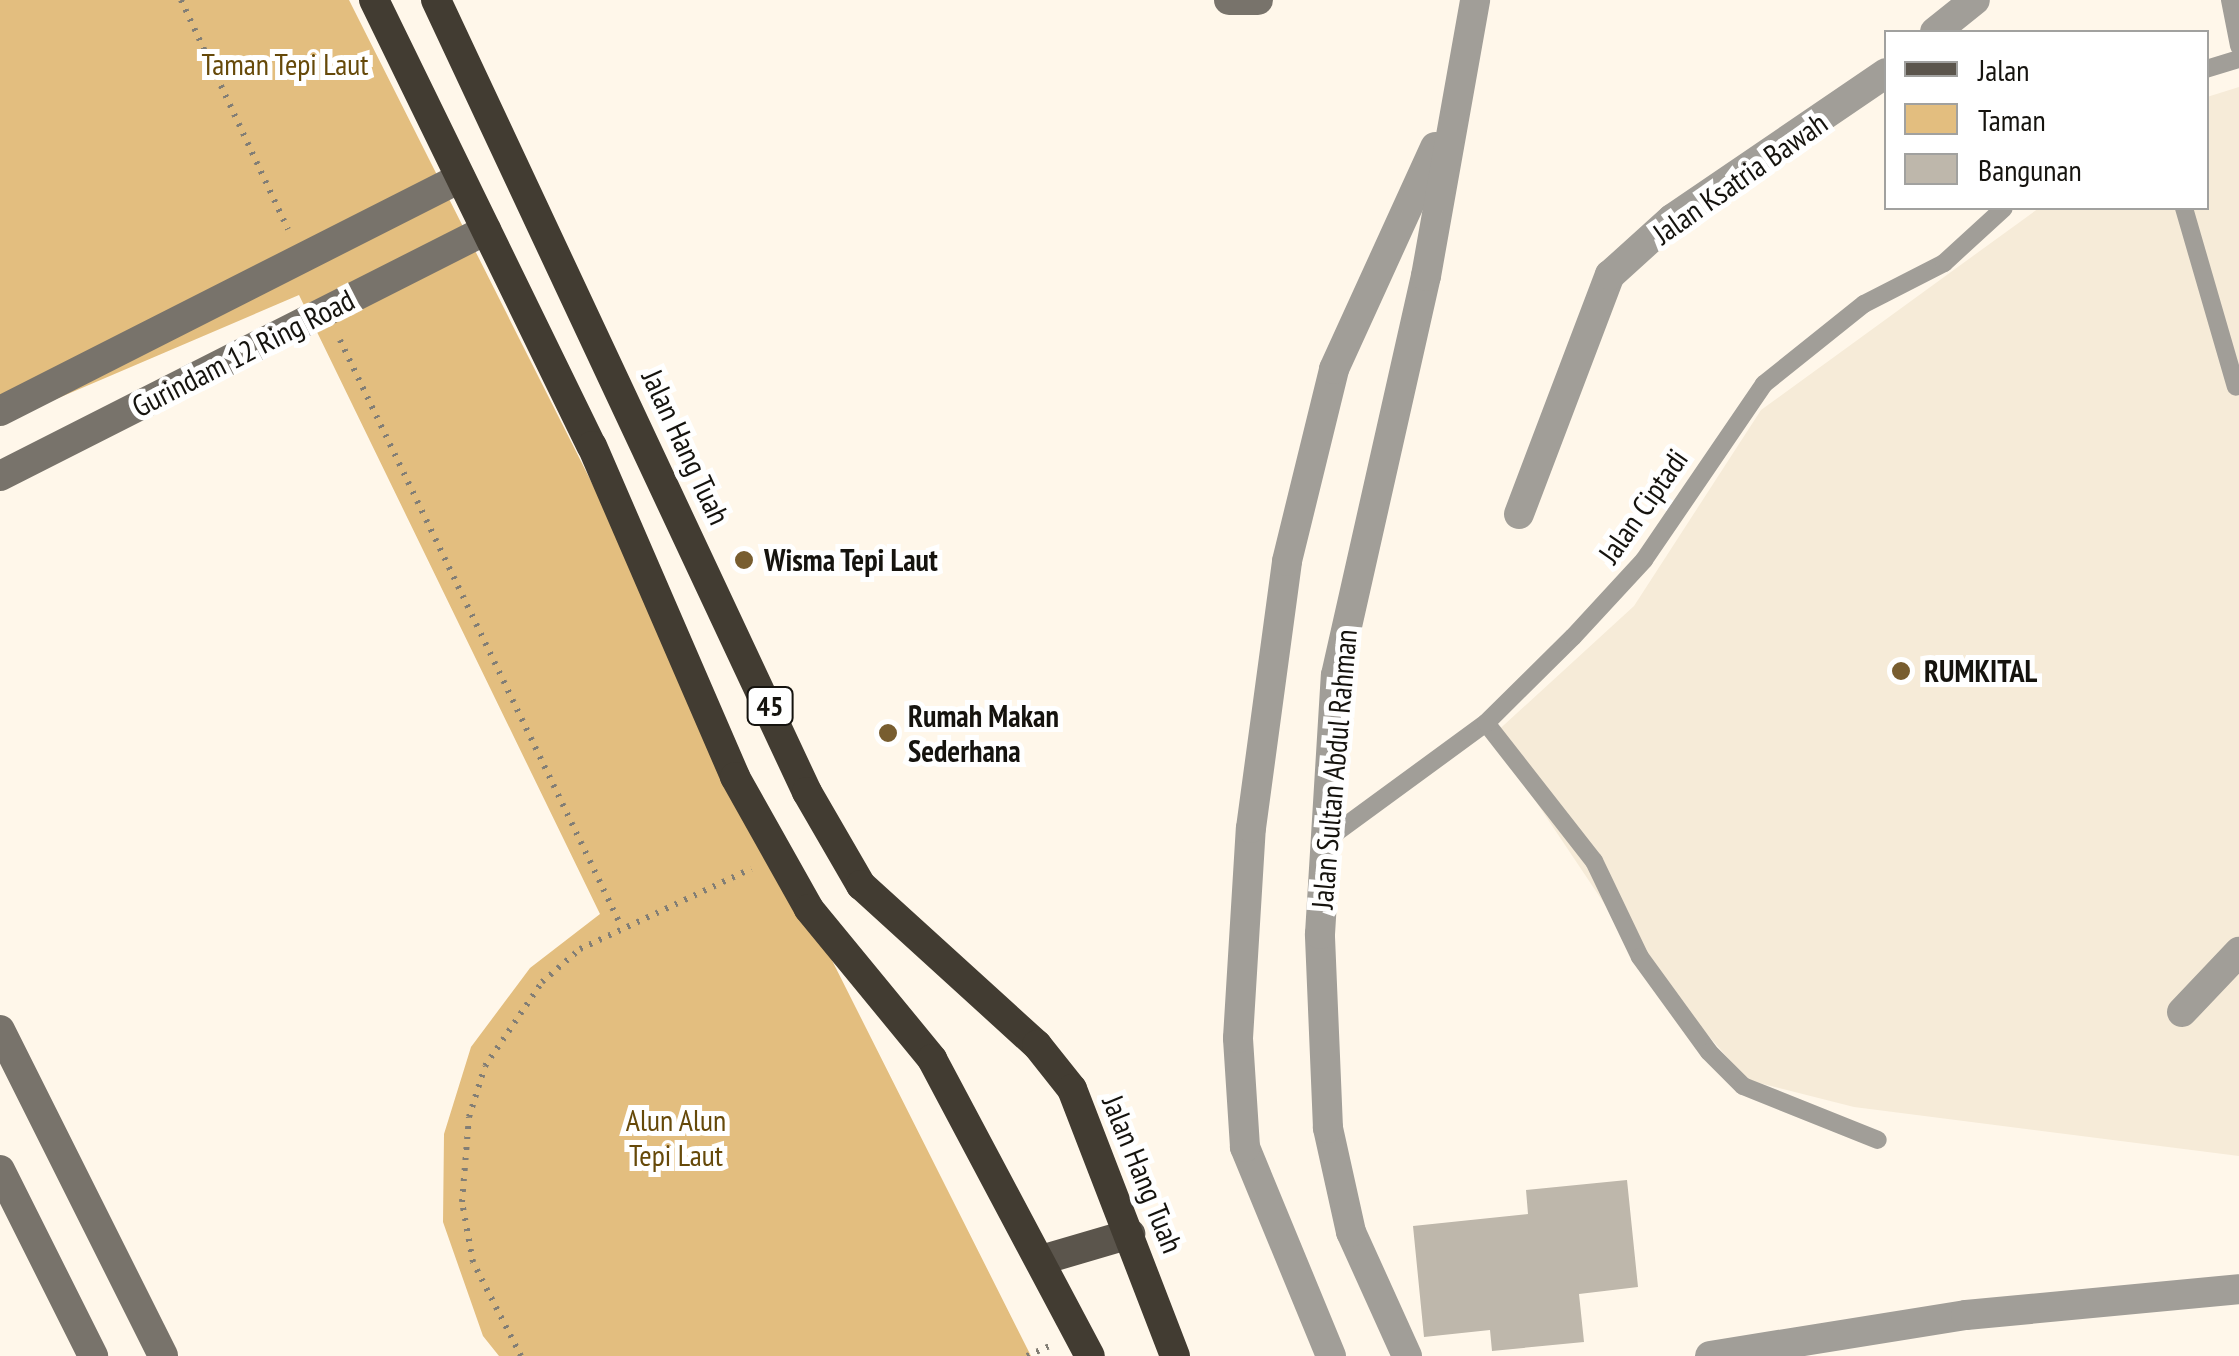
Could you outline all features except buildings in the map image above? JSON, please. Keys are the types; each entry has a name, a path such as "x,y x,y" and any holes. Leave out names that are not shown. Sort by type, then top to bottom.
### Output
{"highway":[{"name":"45","path":"374,0 780,857 808,910 932,1059 1045,1259 1090,1356"},
{"name":"Jalan Hang Tuah","path":"436,0 807,792 861,884 1036,1045 1072,1090 1175,1356"}],"main road":[{"path":"1045,1259 1130,1234"}],"street":[{"path":"1230,0 1258,0"},
{"name":"Jalan Sultan Abdul Rahman","path":"1408,1356 1351,1232 1328,1128 1326,840 1336,675 1426,276 1450,114 1475,0"},
{"path":"1938,30 1975,0"},
{"name":"Jalan Ksatria Bawah","path":"1520,514 1610,275 1672,219 1884,74"},
{"path":"1331,1356 1245,1147 1238,1038 1251,828 1287,561 1334,369 1450,114"},
{"name":"Gurindam 12 Ring Road","path":"0,411 460,178"},
{"name":"Gurindam 12 Ring Road","path":"0,476 486,230"},
{"path":"2182,1012 2239,952"},
{"path":"0,1030 163,1356"},
{"path":"0,1170 94,1356"},
{"path":"1710,1356 1966,1314 2239,1288"}],"lane":[{"path":"2230,0 2239,46"},
{"path":"2209,68 2239,59"},
{"name":"Jalan Ciptadi","path":"1326,840 1486,723 1644,560 1764,384 1864,304 1944,262 2002,210"},
{"path":"2185,210 2236,386"},
{"path":"1486,723 1594,861 1640,957 1709,1052 1743,1086 1878,1140"}],"path":[{"path":"181,0 199,56 302,258"},
{"path":"326,311 620,924"},
{"path":"521,1356 473,1262 462,1202 469,1117 510,1021 542,982 620,924 780,857"}],"shaded area":[{"name":"RUMKITAL","path":"2239,87 2239,1156 1854,1107 1747,1080 1640,957 1492,736 1634,606 1761,410 2036,210 2209,210 2209,96"}],"green space":[{"name":"Alun Alun Tepi Laut","path":"0,0 349,0 1031,1356 499,1356 483,1336 443,1222 444,1134 471,1047 530,968 600,914 299,295 0,423"}],"place":[{"name":"Wisma Tepi Laut","path":"744,560"},
{"name":"RUMKITAL","path":"1901,671"},
{"name":"Rumah Makan Sederhana","path":"888,733"}],"park label":[{"name":"Taman Tepi Laut","path":"285,64"}]}
